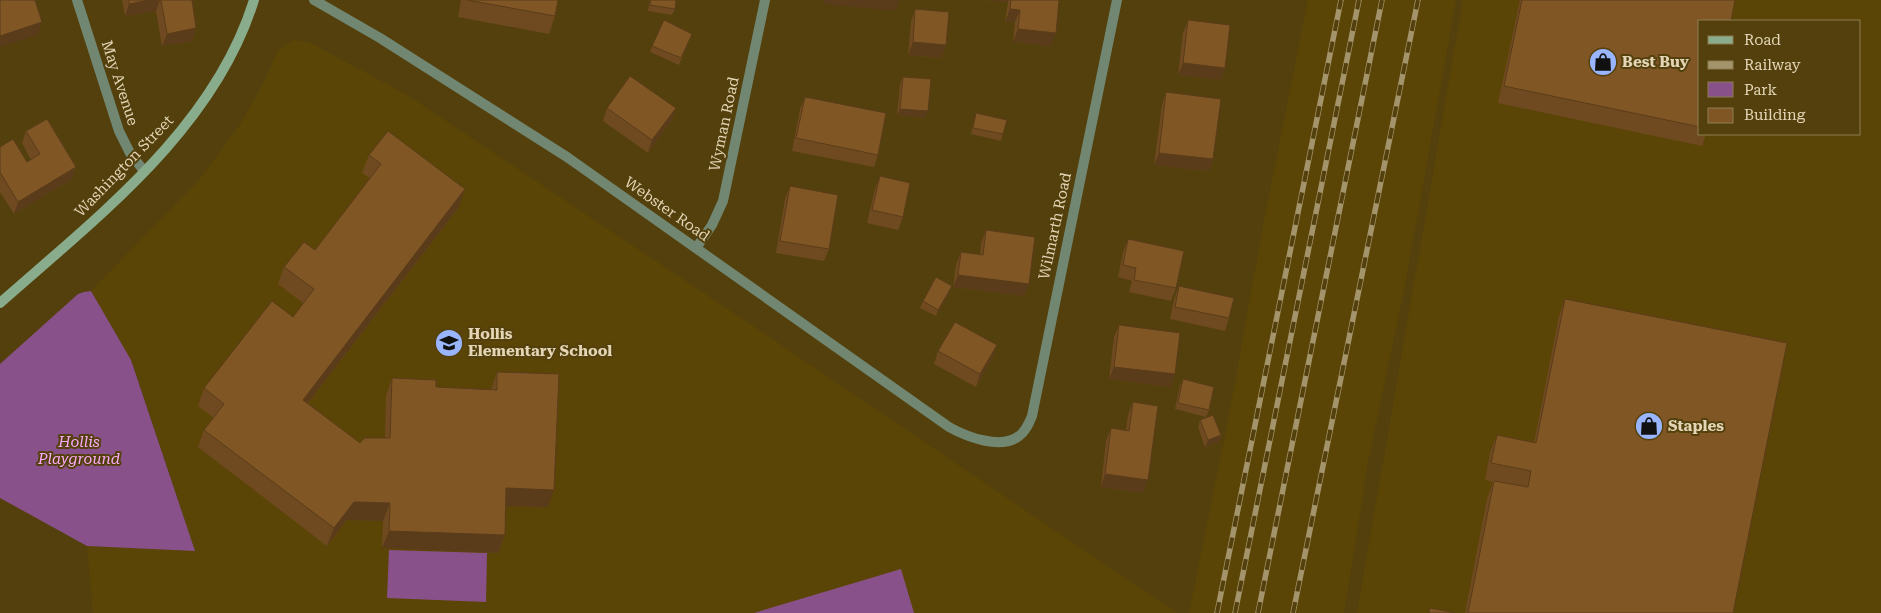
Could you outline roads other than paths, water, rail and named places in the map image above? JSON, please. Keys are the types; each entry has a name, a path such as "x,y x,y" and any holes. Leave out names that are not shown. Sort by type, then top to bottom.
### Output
{"main road":[{"name":"Washington Street","path":"0,303 85,228 144,171 180,132 214,85 239,37 254,0"}],"street":[{"name":"May Avenue","path":"77,0 119,131 130,153 144,171"},
{"name":"Webster Road","path":"314,0 380,38 554,148 949,427 973,438 1001,441"},
{"name":"Wyman Road","path":"696,248 712,225 723,201 766,0"},
{"name":"Wilmarth Road","path":"1001,441 1011,440 1020,435 1027,427 1032,416 1117,0"}],"railway":[{"path":"1217,613 1341,0"},
{"path":"1235,613 1359,0"},
{"path":"1258,613 1382,0"},
{"path":"1293,613 1418,0"}],"place":[{"name":"Best Buy","path":"1603,62"},
{"name":"Hollis Elementary School","path":"449,343"},
{"name":"Staples","path":"1649,426"}],"park label":[{"name":"Hollis Playground","path":"79,450"}]}
